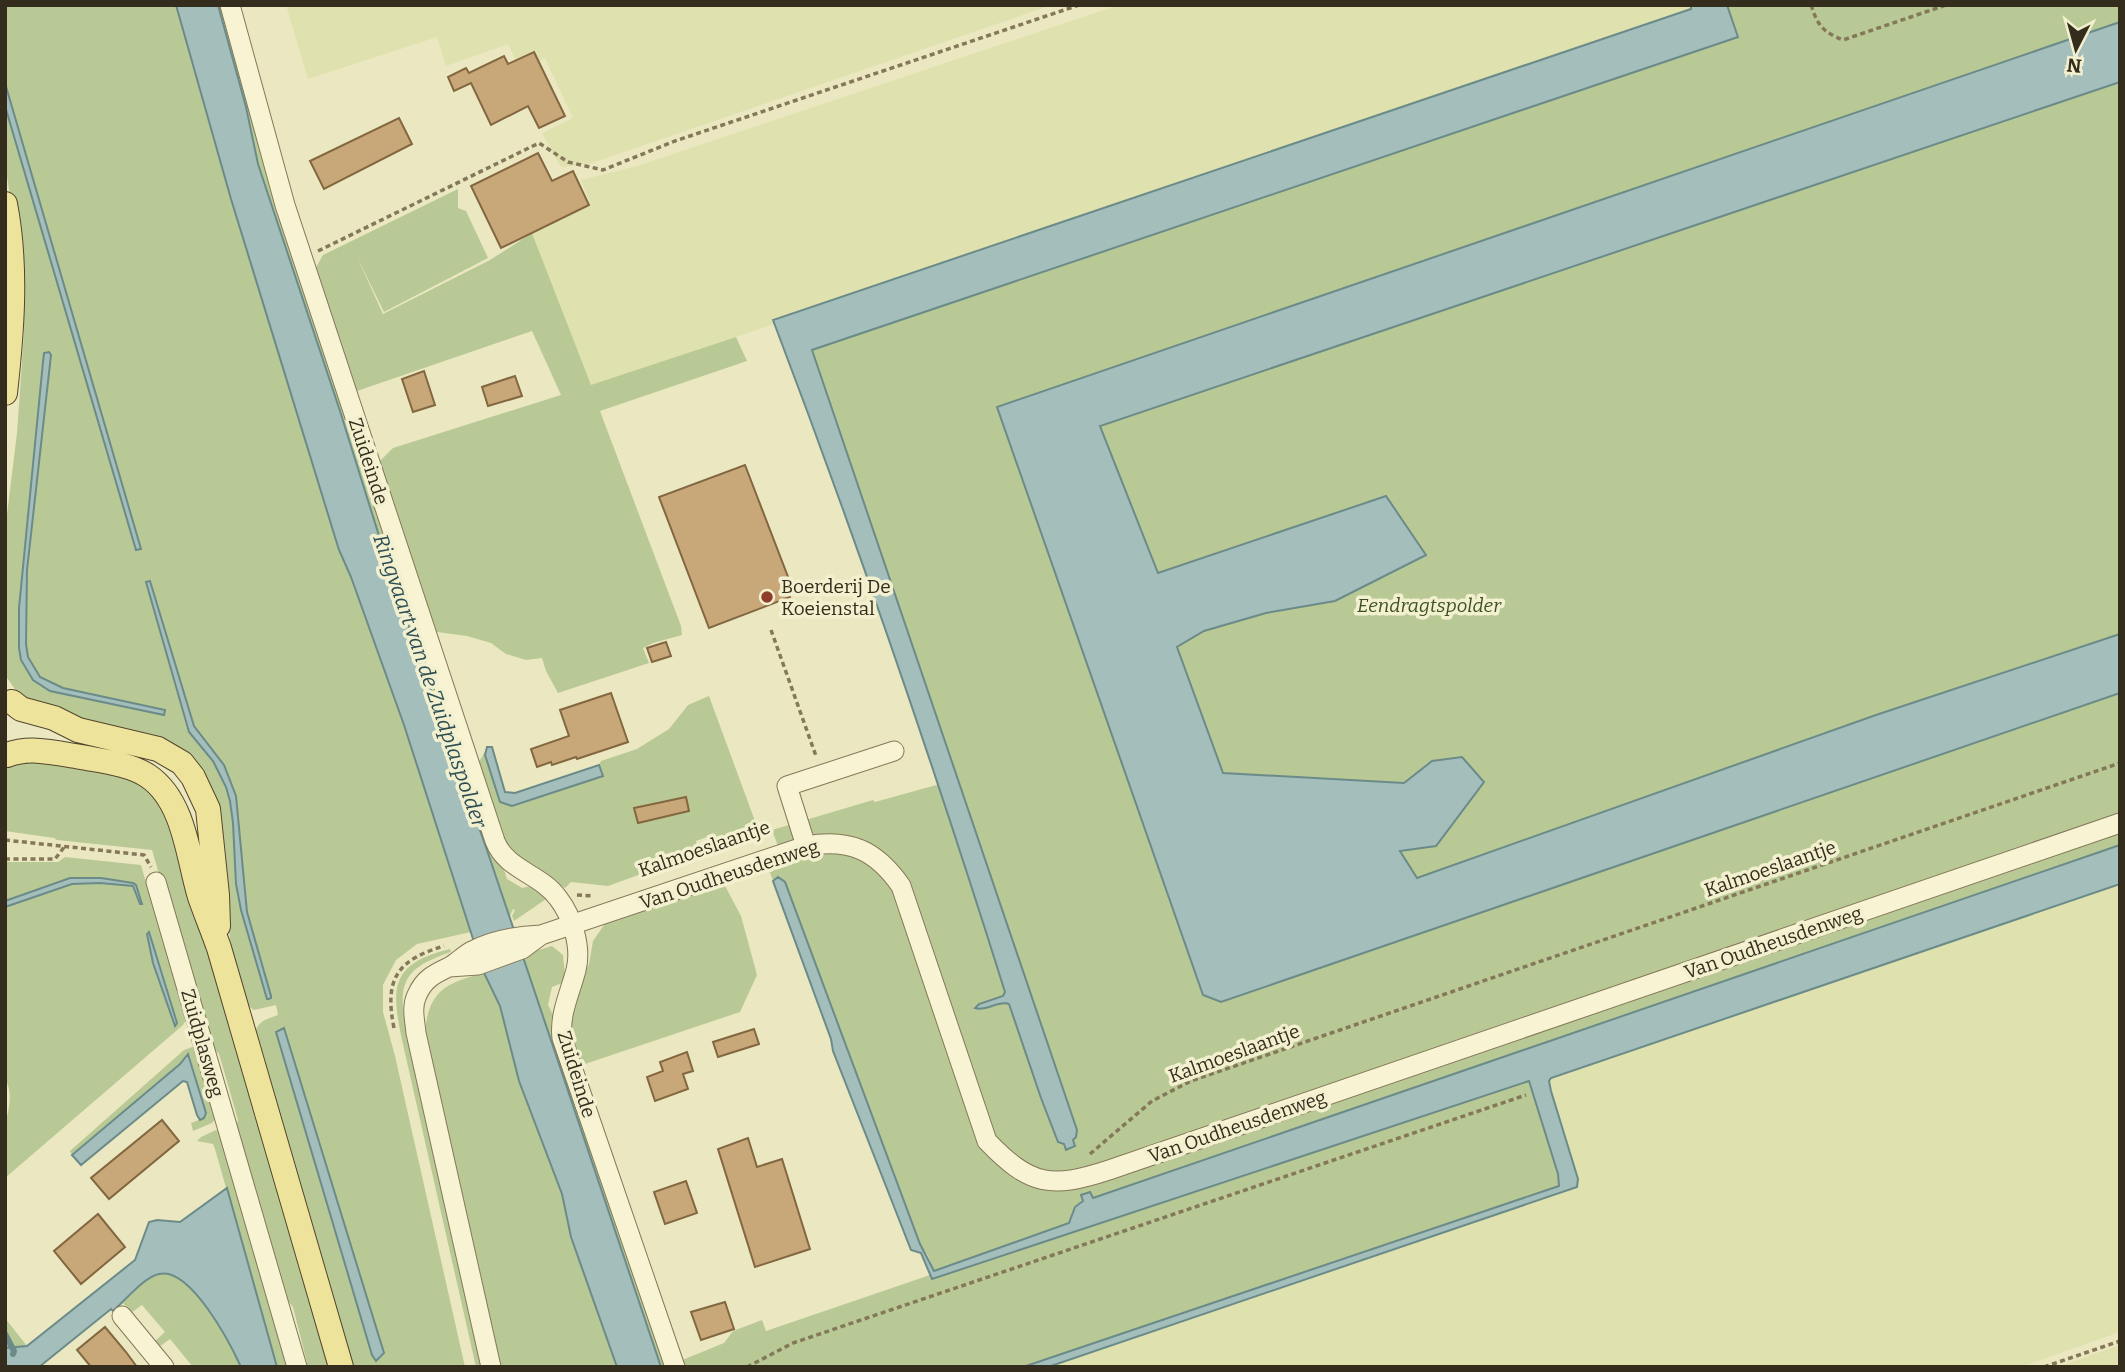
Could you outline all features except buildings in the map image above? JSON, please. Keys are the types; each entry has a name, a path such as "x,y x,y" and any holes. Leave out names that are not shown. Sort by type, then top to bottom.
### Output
{"main road":[{"path":"5,204 12,299 5,393"},
{"path":"6,756 14,738 10,706 54,718 78,730 158,748 182,762 193,777 208,809 217,895 219,948"},
{"path":"6,756 33,749 99,760 147,775 172,802 200,896 219,948 341,1367"}],"street":[{"name":"Zuideinde","path":"230,5 272,159 303,258 498,849 510,862 547,886 559,899 572,925 578,959 560,1025 562,1038 675,1367"},
{"path":"806,846 787,786 894,751"},
{"name":"Van Oudheusdenweg","path":"491,1367 415,1022 416,997 422,986 439,970 806,846 825,842 853,846 873,856 892,873 908,902 987,1141 1011,1165 1031,1177 1069,1182 2120,823"},
{"name":"Zuidplasweg","path":"156,882 297,1367"},
{"path":"122,1316 164,1367"}],"path":[{"path":"303,258 540,143 568,162 603,170 675,141 1079,5"},
{"path":"1811,5 1826,34 1843,40 1946,5"},
{"path":"771,630 823,775"},
{"name":"Kalmoeslaantje","path":"1086,1157 1159,1096 1191,1082 2120,763"},
{"path":"5,840 144,855 156,882"},
{"path":"5,859 55,859 65,846"},
{"path":"559,899 578,894 598,896"},
{"path":"747,1367 793,1343 1526,1094"},
{"path":"2044,1367 2120,1341"}],"green space":[{"path":"5,5 176,5 231,199 339,550 404,725 471,932 417,944 396,960 383,985 383,1012 465,1367 353,1367 255,1032 261,1022 278,1015 276,1005 254,1010 247,1005 231,947 217,838 183,750 170,741 151,734 43,711 17,692 5,675 5,531 17,433 24,333 23,288 5,162 5,106 136,550 141,548 5,83","holes":["44,353 51,355 27,570 28,657 40,677 63,688 164,710 40,686 21,660 19,608","150,581 194,726 224,765 236,796 247,912 271,998 267,998 241,910 236,884 233,823 226,787 213,761 188,732 146,583","284,1029 384,1353 377,1360 276,1032"]},
{"path":"218,5 222,5 507,879 522,888 531,886 546,899 514,921 512,916 515,910 513,909 509,918 396,590 258,164 246,107"},
{"path":"286,5 1052,5 592,163 564,167 560,166 542,133 573,118 545,58 521,70 508,44 446,66 437,37 308,79"},
{"path":"1119,5 1691,5 1692,9 773,320 774,324 591,386 532,233 590,203 581,180 637,166"},
{"name":"Eendragtspolder","path":"1709,5 2120,5 2120,851 934,1271 920,1244 785,882 778,877 773,881 768,867 784,862 772,830 873,800 875,802 947,782 794,340"},
{"path":"458,189 458,208 466,211 488,258 384,312 357,257 383,314 490,260 532,233 591,385 736,337 747,361 600,411 681,626 682,635 643,648 649,663 558,693 542,658 526,660 506,654 491,643 437,632 377,464 393,448 561,395 532,331 357,391 346,366 315,269 323,255"},
{"path":"709,696 759,832 714,848 710,836 696,841 699,853 608,886 571,882 565,888 510,852 503,842 477,765 486,750 485,755 500,802 603,776 599,765 601,761 637,749 669,729 688,705"},
{"path":"40,759 141,782 169,812 331,1367 306,1367 293,1307 282,1294 235,1131 238,1120 219,1054 209,1044 152,850 57,840 5,831 5,768 14,763"},
{"path":"65,857 141,865 145,879 149,879 189,1014 183,1025 5,1178 4,1133 10,1096 5,1078 5,907 72,884 100,883 133,886 140,904 136,886 70,878 5,901 5,862 58,862"},
{"path":"723,882 741,916 757,975 740,1012 579,1066 568,1026 589,964 593,941 606,922"},
{"path":"2120,884 2120,1332 2021,1367 1048,1367 1577,1187 1578,1179 1551,1091 1551,1078"},
{"path":"552,946 563,955 565,975 562,983 552,987 548,1005 553,1015 553,1035 665,1367 661,1367 522,955"},
{"path":"450,949 451,952 420,966 411,974 403,993 403,1006 407,1038 481,1367 476,1367 396,1006 399,980 406,970 430,955"},
{"path":"484,973 500,1006 519,1081 562,1194 571,1237 617,1367 501,1367 425,1030 431,1005 442,990 460,980"},
{"path":"192,1047 200,1050 217,1117 212,1123 193,1131 191,1123 204,1118 206,1113 187,1054 180,1064 72,1155 70,1151 184,1050"},
{"path":"1529,1080 1558,1174 1559,1186 1023,1367 682,1367 680,1361 724,1343 733,1331 762,1320 766,1331 930,1275 932,1279"},
{"path":"216,1130 221,1132 291,1367 277,1367 213,1144 197,1141"},
{"path":"165,1273 176,1277 199,1297 220,1326 241,1367 193,1367 170,1339 159,1347 154,1342 165,1332 142,1305 131,1313 123,1303 147,1280"},
{"path":"5,1318 27,1346 5,1348"},
{"path":"2120,1345 2120,1367 2057,1367"}],"water":[{"path":"176,5 218,5 246,107 258,164 396,590 489,856 661,1367 617,1367 571,1237 562,1194 519,1081 500,1006 484,973 404,725 339,550 231,199"},
{"path":"1691,5 1727,5 1738,37 812,350 1077,1130 1073,1140 1075,1146 1066,1150 1064,1144 1058,1142 1009,1004 975,1008 979,1004 1003,996 1005,992 894,654 773,320 1691,9"},
{"path":"2120,22 2120,82 1100,426 1158,573 1386,496 1426,555 1335,601 1266,613 1204,631 1177,647 1223,773 1404,783 1432,761 1462,757 1484,782 1436,846 1400,851 1417,878 1876,715 2120,634 2120,693 1221,1002 1203,995 997,407"},
{"path":"5,83 141,549 136,550 5,106"},
{"path":"49,352 51,355 27,570 28,657 40,677 63,688 165,710 164,715 50,691 33,680 21,660 19,608 44,353"},
{"path":"150,581 194,726 224,765 236,796 247,912 271,996 269,999 241,910 236,884 230,801 213,761 189,732 146,582"},
{"path":"487,747 492,747 505,792 515,793 599,765 603,776 512,806 500,802 485,755"},
{"path":"2120,845 2120,884 1551,1078 1551,1091 1578,1179 1577,1187 1048,1367 1023,1367 1559,1186 1558,1174 1529,1081 932,1279 921,1253 911,1250 833,1051 831,1039 773,881 778,877 785,882 920,1244 934,1271 1069,1223 1075,1207 1083,1201 1081,1195 1090,1192 1093,1198"},
{"path":"70,878 101,878 133,883 142,904 133,886 100,883 72,884 5,907 5,901"},
{"path":"149,932 177,1023 175,1026 153,963 147,934"},
{"path":"284,1028 384,1353 376,1361 276,1032"},
{"path":"188,1054 206,1113 204,1118 200,1120 197,1115 187,1082 183,1081 81,1165 72,1155 180,1064"},
{"path":"227,1188 277,1367 241,1367 208,1308 196,1294 171,1275 159,1274 141,1284 113,1311 111,1309 39,1367 5,1367 5,1348 27,1346 135,1260 149,1222 180,1222"}],"waterway":[{"path":"5,1334 13,1354"}],"place":[{"name":"Boerderij De Koeienstal","path":"767,597"}],"water label":[{"name":"Ringvaart van de Zuidplaspolder","path":"430,681"}]}
